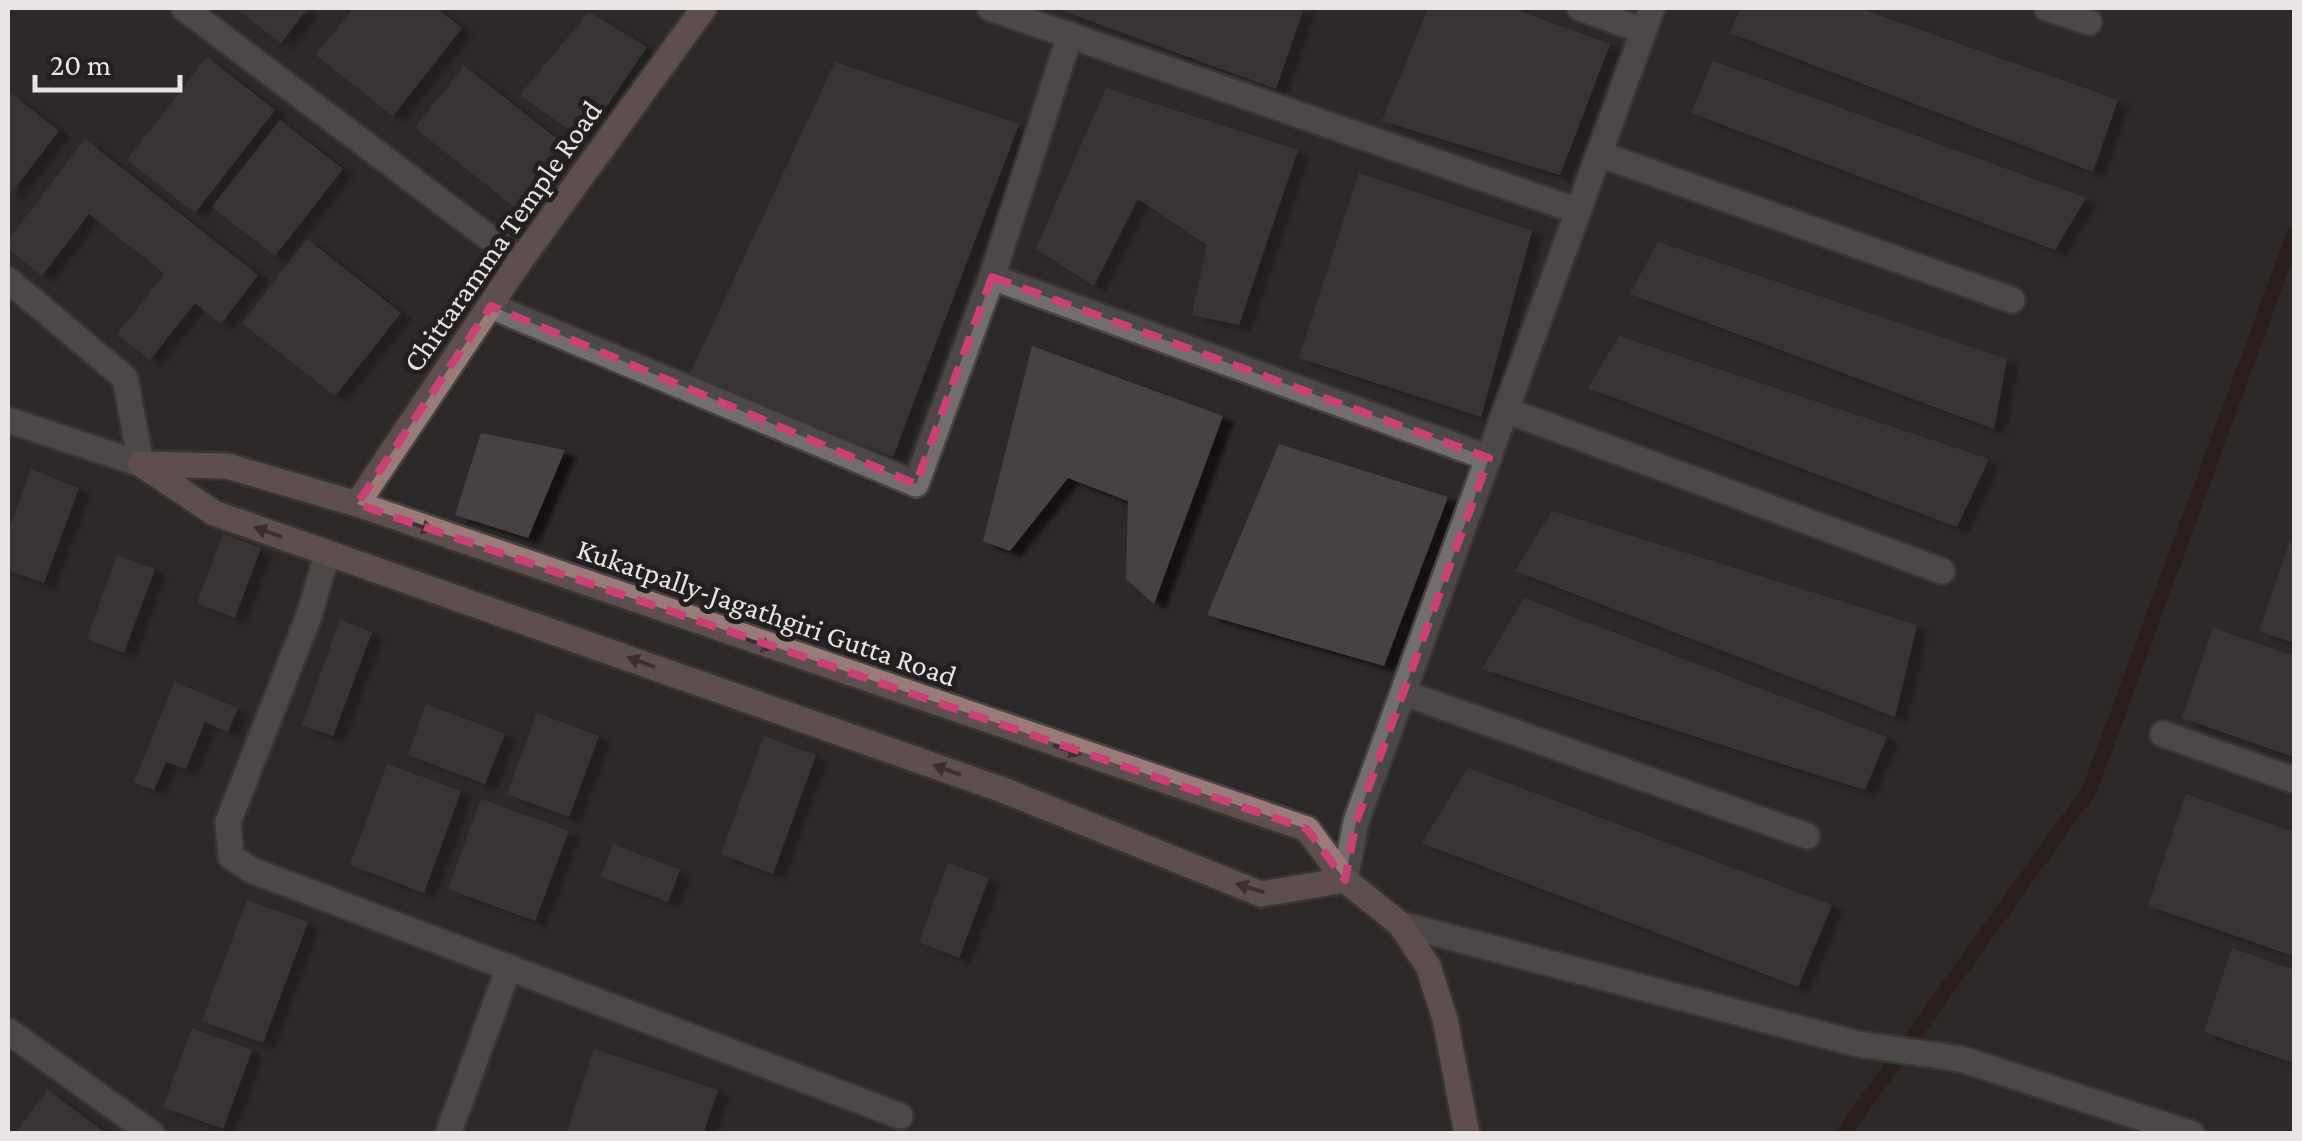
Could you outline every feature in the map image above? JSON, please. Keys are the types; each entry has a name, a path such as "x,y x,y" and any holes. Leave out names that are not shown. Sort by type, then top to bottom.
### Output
{"street":[{"path":"184,8 520,260"},
{"name":"Chittaramma Temple Road","path":"358,504 520,260 704,8"},
{"path":"990,8 1578,211"},
{"path":"1345,880 1356,822 1648,19 1580,8"},
{"path":"2047,8 2089,22"},
{"path":"490,306 916,484 992,277 1070,35"},
{"path":"1599,154 2012,300"},
{"path":"992,277 1489,458"},
{"path":"8,280 124,378 141,464"},
{"path":"1508,411 1942,570"},
{"name":"Kukatpally-Jagathgiri Gutta Road","path":"8,420 141,464 214,513 1003,790 1260,894 1345,880"},
{"name":"Kukatpally-Jagathgiri Gutta Road","path":"141,464 226,466 358,504 1307,829 1345,880 1400,924 1428,966 1467,1134"},
{"path":"327,554 309,616 228,822 232,857 251,870 900,1116"},
{"path":"1404,694 1807,836"},
{"path":"2163,734 2294,780"},
{"path":"1400,924 1858,1044 1961,1060 2192,1134"},
{"path":"448,1134 509,967"},
{"path":"8,1031 152,1134"}],"highlighted area":[{"path":"992,277 1489,458 1356,822 1345,880 1307,829 357,504 491,306 916,484"}],"building":[{"path":"235,8 308,8 281,43"},
{"path":"353,8 435,8 462,28 393,116 316,55"},
{"path":"1055,8 1304,8 1276,89"},
{"path":"1428,8 1511,8 1610,44 1560,175 1382,121"},
{"path":"1741,8 1859,8 2118,100 2093,172 1730,33"},
{"path":"589,12 647,47 584,140 520,95"},
{"path":"207,57 275,110 195,213 127,160"},
{"path":"1713,61 2086,198 2055,250 1691,113"},
{"path":"835,62 1019,124 893,457 689,376"},
{"path":"464,66 566,146 517,209 415,128"},
{"path":"1106,88 1298,150 1239,325 1192,315 1207,245 1138,199 1094,286 1036,249"},
{"path":"12,94 59,131 8,197 8,100"},
{"path":"280,120 343,169 275,256 212,207"},
{"path":"85,139 258,275 221,324 195,303 150,360 117,334 165,274 89,214 42,276 8,248 8,240"},
{"path":"1359,173 1532,231 1481,417 1299,358"},
{"path":"307,239 401,313 335,396 242,323"},
{"path":"1658,242 2007,359 1994,429 1630,294"},
{"path":"1619,336 1989,459 1957,527 1588,388"},
{"path":"1032,346 1223,416 1154,604 1126,579 1128,501 1068,478 1010,551 983,541"},
{"path":"481,433 565,450 528,538 455,515"},
{"path":"1279,444 1448,497 1384,666 1207,615"},
{"path":"31,469 79,488 44,583 8,570 8,532"},
{"path":"1552,511 1917,625 1895,717 1515,571"},
{"path":"223,534 261,548 235,618 197,603"},
{"path":"2290,541 2294,543 2294,643 2259,631"},
{"path":"117,555 155,569 124,653 87,639"},
{"path":"1524,598 1887,737 1865,790 1482,669"},
{"path":"340,620 372,632 333,736 302,725"},
{"path":"2213,628 2294,656 2294,757 2182,718"},
{"path":"174,682 238,708 228,732 205,722 186,769 166,762 154,790 134,782"},
{"path":"426,704 505,734 485,784 408,755"},
{"path":"537,713 599,736 569,817 507,794"},
{"path":"764,736 816,755 773,874 721,854"},
{"path":"387,764 461,791 424,893 350,865"},
{"path":"1468,768 1832,905 1798,987 1422,843"},
{"path":"2186,794 2294,832 2294,956 2148,906"},
{"path":"481,799 569,831 535,921 448,889"},
{"path":"613,844 680,870 668,902 601,877"},
{"path":"948,863 989,878 959,958 919,942"},
{"path":"247,900 308,922 263,1043 202,1021"},
{"path":"2232,948 2294,970 2294,1063 2204,1032"},
{"path":"192,1028 252,1050 223,1129 163,1107"},
{"path":"594,1049 718,1090 703,1134 566,1134"},
{"path":"48,1090 107,1134 15,1134"}],"waterway":[{"path":"1843,1134 2090,789 2294,234"}]}
